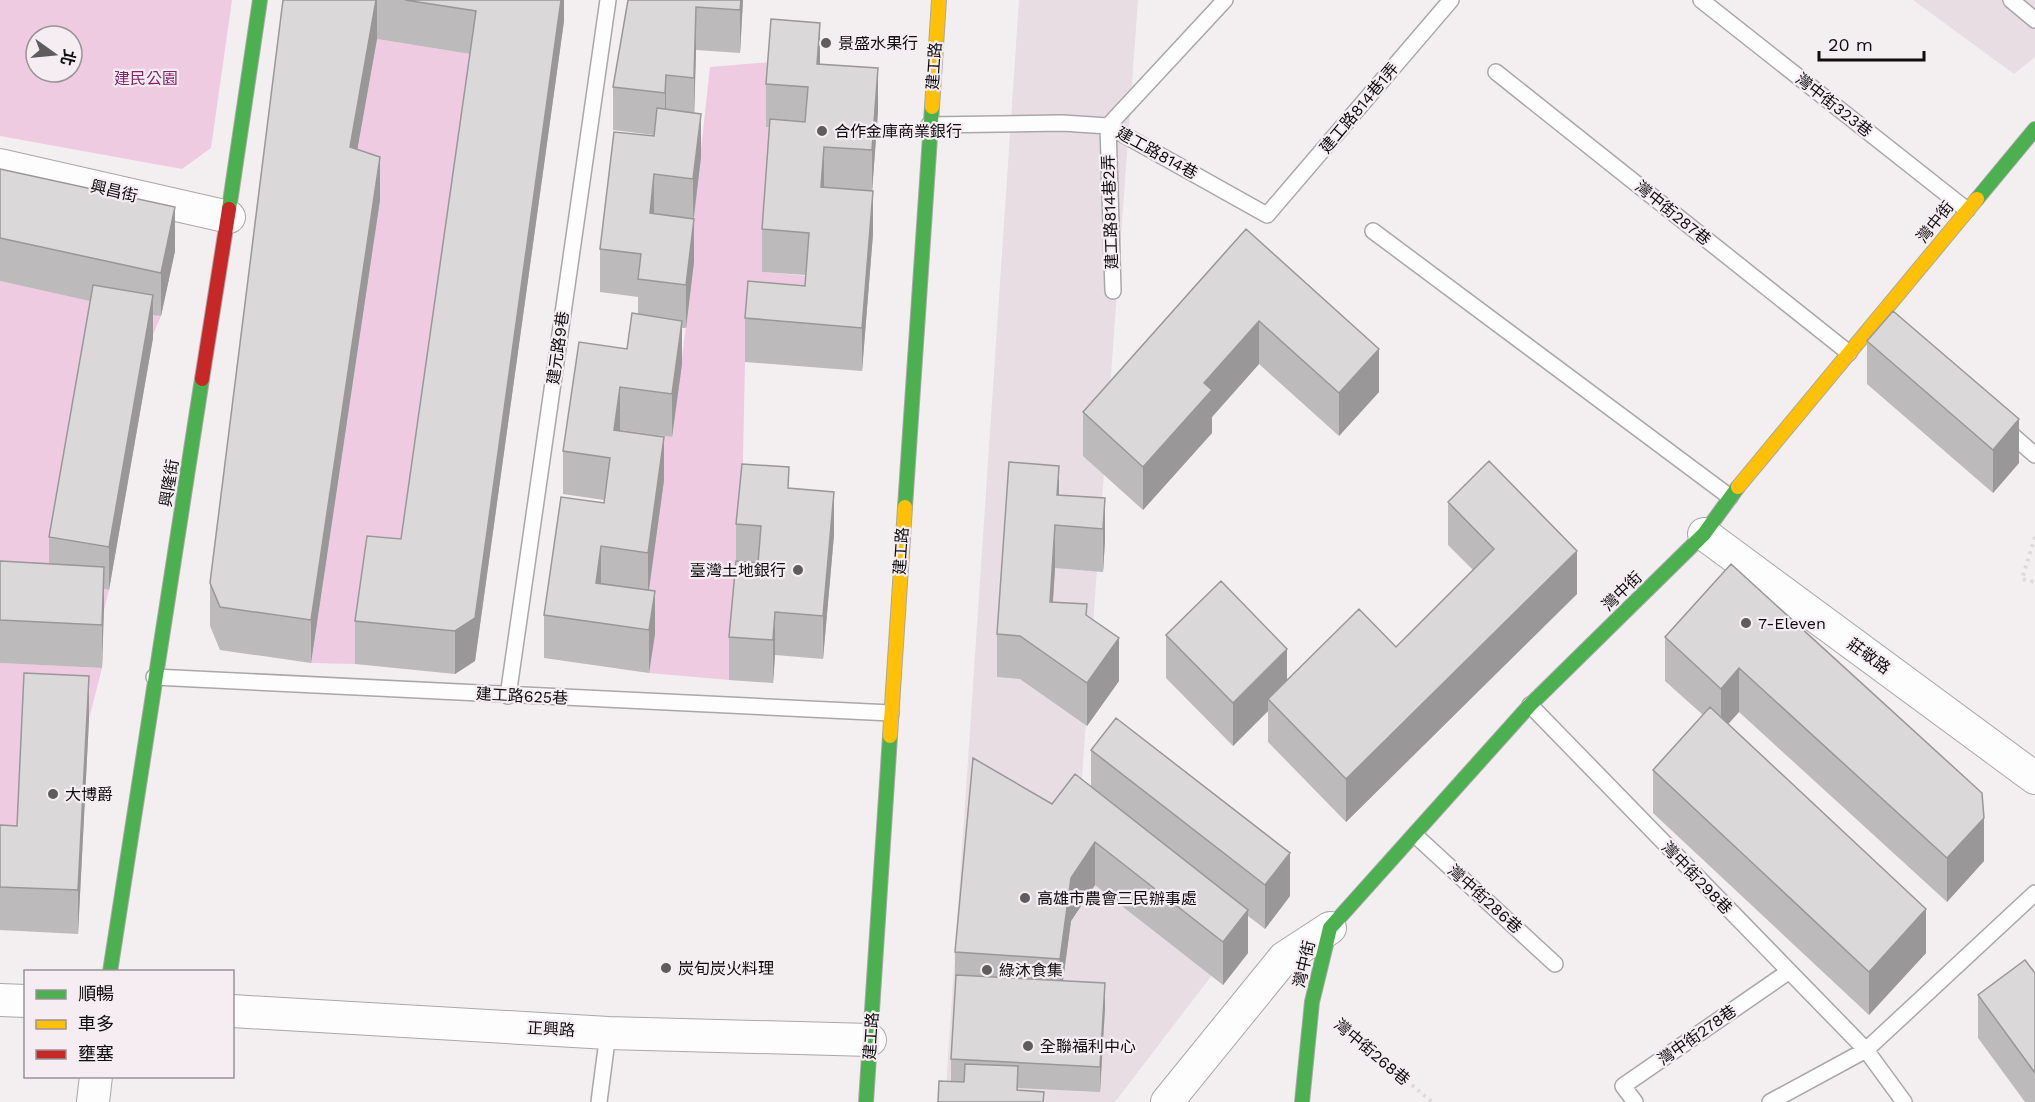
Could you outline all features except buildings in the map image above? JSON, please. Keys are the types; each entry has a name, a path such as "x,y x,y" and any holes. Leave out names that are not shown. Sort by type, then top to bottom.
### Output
{"street":[{"name":"興隆街","path":"110,970 154,677 229,217 260,0"},
{"name":"建工路","path":"866,1102 939,0"},
{"name":"灣中街","path":"1302,1102 1312,1002 1330,928 1530,705 1704,534 1730,496 1849,354 1882,323 1967,210 2035,129"},
{"name":"興昌街","path":"0,165 229,217"},
{"name":"莊敬路","path":"1704,534 2035,778"},
{"path":"1167,1102 1284,958 1330,928"},
{"path":"0,1000 24,1001"},
{"name":"正興路","path":"234,1011 608,1033 870,1040"},
{"path":"93,1102 96,1078"}],"lane":[{"name":"建元路9巷","path":"508,696 608,0"},
{"path":"1108,126 1225,0"},
{"name":"建工路814巷1弄","path":"1267,215 1451,0"},
{"name":"灣中街323巷","path":"1701,0 1967,210"},
{"path":"2011,0 2035,20"},
{"name":"灣中街287巷","path":"1496,72 1849,354"},
{"name":"建工路814巷","path":"929,125 1062,123 1108,126 1267,215"},
{"name":"建工路814巷2弄","path":"1108,126 1113,291"},
{"path":"1372,231 1730,496"},
{"path":"1991,417 2035,454"},
{"name":"建工路625巷","path":"154,677 891,713"},
{"name":"灣中街298巷","path":"1530,705 1866,1050 1904,1102"},
{"name":"灣中街286巷","path":"1415,835 1555,964"},
{"path":"1770,1102 1866,1050 2035,894"},
{"name":"灣中街278巷","path":"1635,1102 1623,1086 1788,972"},
{"path":"599,1102 608,1033"}],"path":[{"path":"2035,537 2022,579 2035,582"},
{"name":"灣中街268巷","path":"1312,1002 1432,1102"}],"shaded area":[{"path":"1019,0 1138,0 1077,847 1219,966 1115,1102 945,1102"},
{"path":"1913,0 2035,0 2035,57 2014,74"}],"green space":[{"name":"建民公園","path":"0,0 232,0 211,148 182,169 0,136"},
{"path":"377,39 476,55 401,582 355,664 311,663 380,200 350,191"},
{"path":"771,62 808,130 762,272 809,276 805,329 747,325 742,507 729,680 649,673 655,634 596,626 620,430 672,437 694,262 693,222 710,67"},
{"path":"0,281 161,316 49,580 109,590 104,610 0,604"},
{"path":"0,663 102,668 89,719 24,716 17,869 0,869"}],"traffic: fast":[{"path":"229,209 260,0"},
{"path":"905,507 932,107"},
{"path":"1977,199 2035,129"},
{"path":"110,970 202,379"},
{"path":"1302,1102 1312,1002 1330,928 1530,705 1704,534 1738,487"},
{"path":"866,1102 890,736"}],"traffic: slow":[{"path":"932,107 939,0"},
{"path":"1738,487 1977,199"},
{"path":"890,736 905,507"}],"traffic: jam":[{"path":"202,379 229,209"}],"place":[{"name":"景盛水果行","path":"826,43"},
{"name":"合作金庫商業銀行","path":"822,131"},
{"name":"臺灣土地銀行","path":"798,570"},
{"name":"7-Eleven","path":"1746,623"},
{"name":"大博爵","path":"53,794"},
{"name":"高雄市農會三民辦事處","path":"1025,898"},
{"name":"炭旬炭火料理","path":"666,968"},
{"name":"綠沐食集","path":"987,970"},
{"name":"全聯福利中心","path":"1028,1046"}]}
